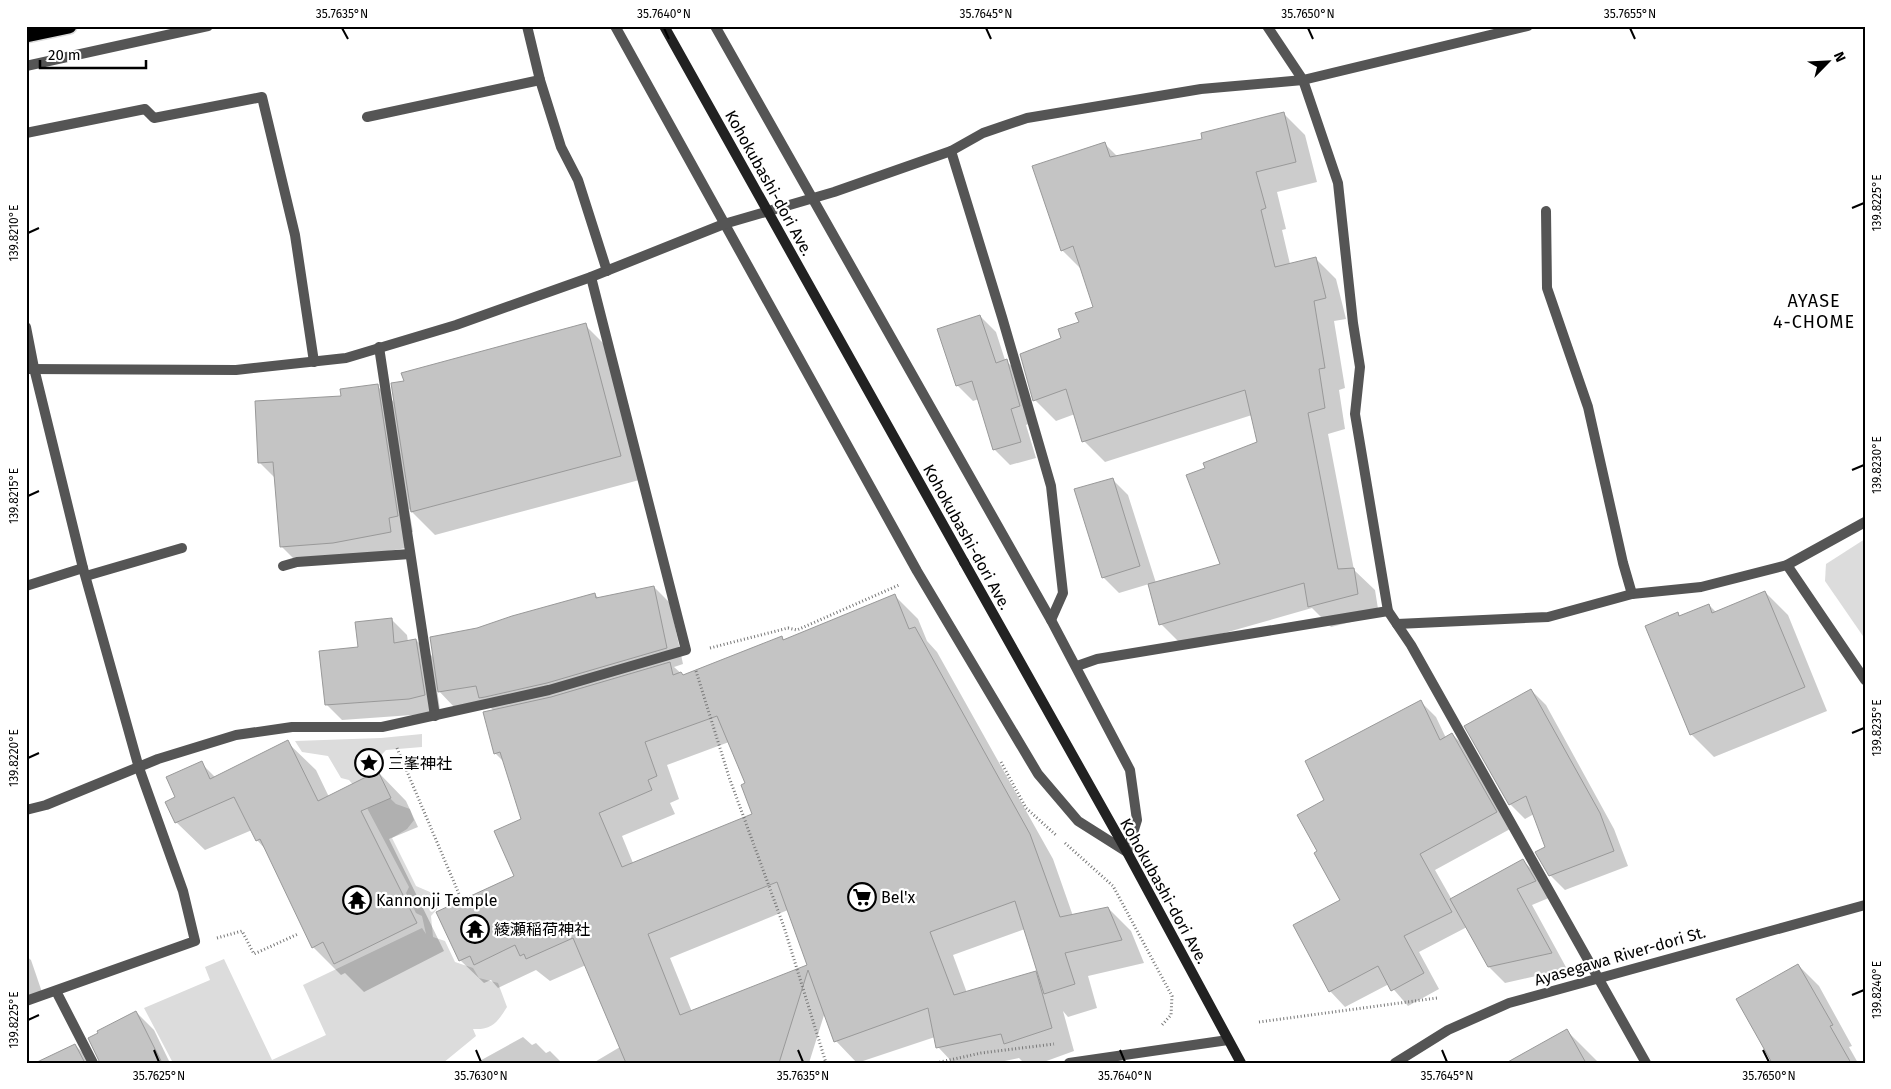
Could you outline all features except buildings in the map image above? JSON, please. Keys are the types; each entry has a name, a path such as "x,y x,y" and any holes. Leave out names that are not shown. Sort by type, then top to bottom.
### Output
{"highway":[{"path":"26,35 69,26"}],"main road":[{"name":"Kohokubashi-dori Ave.","path":"664,26 1127,852 1241,1063"}],"street":[{"path":"26,66 208,26"},
{"path":"527,26 540,80 561,147 578,180 607,271"},
{"path":"615,26 917,571 1038,774 1078,821 1127,852 1137,820 1130,770 1077,666 715,26"},
{"path":"1267,26 1303,80 1338,183 1353,323 1360,367 1355,414 1388,611 1411,645 1646,1063"},
{"path":"30,369 236,370 346,358 456,325 607,271 724,224 814,199 951,151 983,134 1027,118 1200,89 1303,80 1528,26"},
{"path":"367,117 540,80"},
{"path":"26,133 145,109 154,118 262,97 294,235 314,362"},
{"path":"951,151 1051,486 1064,593 1051,620"},
{"path":"1546,211 1547,288 1588,408 1623,563 1632,594"},
{"path":"26,810 46,804 158,759 236,735 292,727 388,726 549,690 688,652 591,277"},
{"path":"26,327 30,369 84,572 139,768 183,890 195,940 26,1001"},
{"path":"379,347 435,716"},
{"path":"1397,624 1548,617 1632,594 1701,587 1787,565 1865,522"},
{"path":"26,586 182,548"},
{"path":"283,566 297,562 410,554"},
{"path":"1787,565 1865,680"},
{"path":"1077,666 1107,658 1388,611"},
{"name":"Ayasegawa River-dori St.","path":"1394,1063 1448,1030 1510,1003 1865,905"},
{"path":"56,991 93,1063"},
{"path":"1070,1063 1228,1040"}],"path":[{"path":"826,1063 784,927 729,777 688,652 788,628 797,630 902,584"},
{"path":"388,726 459,894"},
{"path":"997,756 1026,808 1113,886 1172,996 1171,1015 1156,1031"},
{"path":"195,940 207,941 242,931 254,954 298,934"},
{"path":"1259,1022 1437,998"},
{"path":"936,1063 981,1053 1059,1044"}],"shaded area":[{"path":"1865,539 1865,639 1825,581 1826,564"},
{"path":"422,734 422,747 386,750 370,767 369,778 396,804 410,809 414,820 407,829 392,838 416,886 430,892 438,908 431,916 433,937 445,941 455,962 473,968 479,978 498,983 507,1007 500,1017 489,1027 473,1029 476,1036 443,1063 173,1063 144,1008 210,980 205,967 224,959 272,1060 326,1035 303,985 422,928 426,934 422,916 416,913 406,893 409,887 358,791 349,780 341,778 328,756 302,752 295,741 381,738"}],"place":[{"name":"三峯神社","path":"369,763"},
{"name":"Bel'x","path":"862,897"},
{"name":"Kannonji Temple","path":"357,900"},
{"name":"綾瀬稲荷神社","path":"475,929"}],"district":[{"name":"AYASE 4-CHOME","path":"1814,311"}]}
